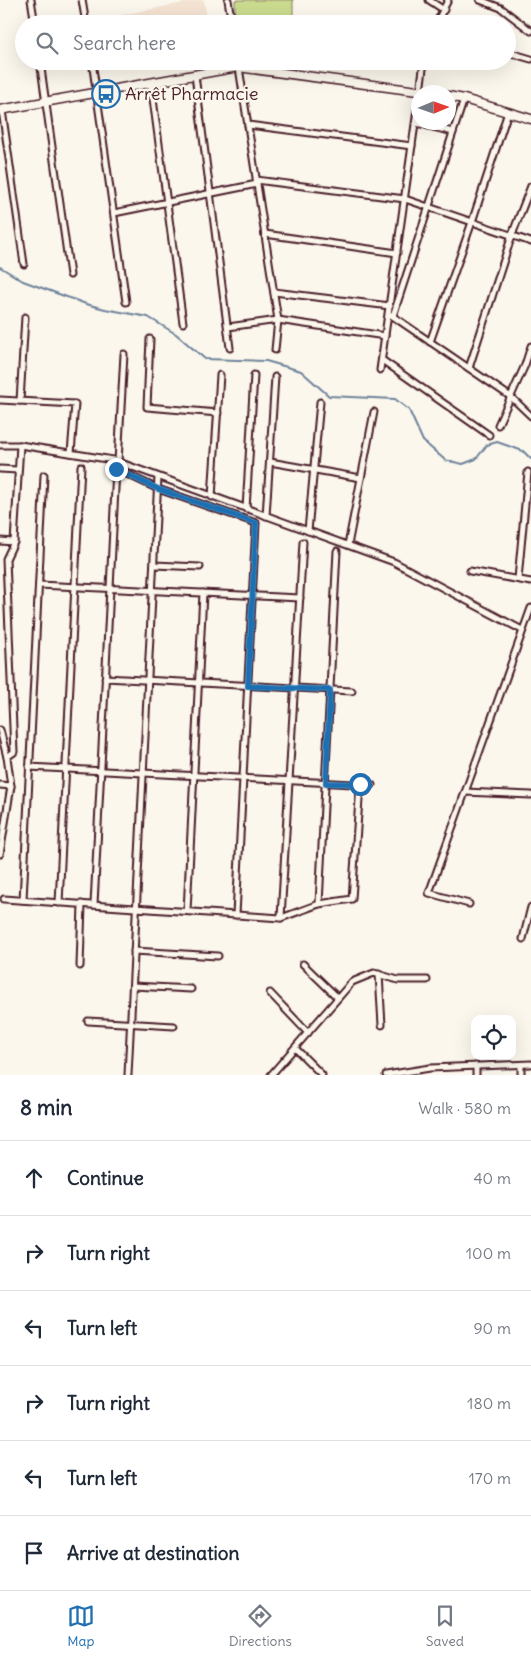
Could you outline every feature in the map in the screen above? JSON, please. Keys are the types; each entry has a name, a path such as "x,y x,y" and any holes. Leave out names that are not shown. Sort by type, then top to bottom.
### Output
{"street":[{"path":"32,0 34,15"},
{"path":"82,0 84,15"},
{"path":"228,0 230,15"},
{"path":"429,0 444,10"},
{"path":"441,15 448,0"},
{"path":"480,0 501,8 510,15"},
{"path":"516,20 531,31"},
{"path":"516,55 531,59"},
{"path":"41,70 70,274"},
{"path":"94,70 126,302"},
{"path":"24,264 1,110 151,84 215,70"},
{"path":"239,70 278,320 275,350"},
{"path":"277,70 411,90"},
{"path":"422,85 423,70"},
{"path":"195,75 230,348"},
{"path":"151,84 183,323"},
{"path":"456,98 531,119"},
{"path":"380,370 390,315 464,99"},
{"path":"430,342 508,112"},
{"path":"248,125 412,146"},
{"path":"390,315 415,130"},
{"path":"445,130 453,132"},
{"path":"114,213 256,182 405,199 531,242"},
{"path":"469,368 512,235 531,186"},
{"path":"265,234 397,253"},
{"path":"274,292 390,306"},
{"path":"390,315 511,397 531,416"},
{"path":"20,401 25,317"},
{"path":"228,327 278,320 386,336"},
{"path":"150,339 147,407 218,413"},
{"path":"498,426 528,366 531,346"},
{"path":"118,462 124,354"},
{"path":"382,360 489,435"},
{"path":"212,497 220,375"},
{"path":"246,509 254,375"},
{"path":"266,516 275,377"},
{"path":"0,400 75,404 71,454"},
{"path":"308,531 320,402"},
{"path":"348,545 374,412"},
{"path":"0,445 20,446 118,462 394,562 522,630"},
{"path":"6,757 14,752 6,559 14,542 20,446"},
{"path":"270,462 361,478"},
{"path":"59,903 81,466"},
{"path":"0,469 18,470"},
{"path":"94,905 116,469 158,489 256,523 236,915"},
{"path":"518,580 528,472"},
{"path":"23,900 44,475"},
{"path":"128,1075 158,477"},
{"path":"0,541 14,542"},
{"path":"281,918 303,542"},
{"path":"319,904 337,551"},
{"path":"154,565 200,567"},
{"path":"470,571 531,582"},
{"path":"0,585 7,585"},
{"path":"39,585 300,598"},
{"path":"187,912 203,594"},
{"path":"469,904 429,894 531,608"},
{"path":"105,678 352,691"},
{"path":"0,730 11,786 0,854"},
{"path":"29,768 372,785"},
{"path":"4,899 281,918 319,904 352,899 360,784"},
{"path":"0,785 11,786"},
{"path":"465,792 531,795"},
{"path":"80,966 82,904"},
{"path":"523,939 531,907"},
{"path":"134,951 218,956"},
{"path":"303,964 338,998"},
{"path":"271,1075 352,982 374,973 398,980 427,980"},
{"path":"378,974 382,1025"},
{"path":"133,986 191,989"},
{"path":"270,993 308,1032"},
{"path":"88,1021 174,1026"},
{"path":"294,1048 322,1075"},
{"path":"387,1075 430,1068 531,1064"},
{"path":"521,1065 521,1075"},
{"path":"476,1066 476,1075"},
{"path":"430,1068 430,1075"}],"shaded area":[{"path":"204,0 206,15 121,15"}],"green space":[{"path":"235,0 293,0 293,15 235,15"}],"waterway":[{"path":"0,267 23,281 86,304 148,317 176,334 205,359 266,361 301,371 329,396 395,399 409,410 423,441 445,460 463,464 476,459 487,445 497,442 523,451 531,459"}],"place":[{"name":"Arrêt Pharmacie","path":"106,94"}],"route":[{"path":"116,469 158,489 256,523 248,686 330,690 326,783 360,784"}]}
